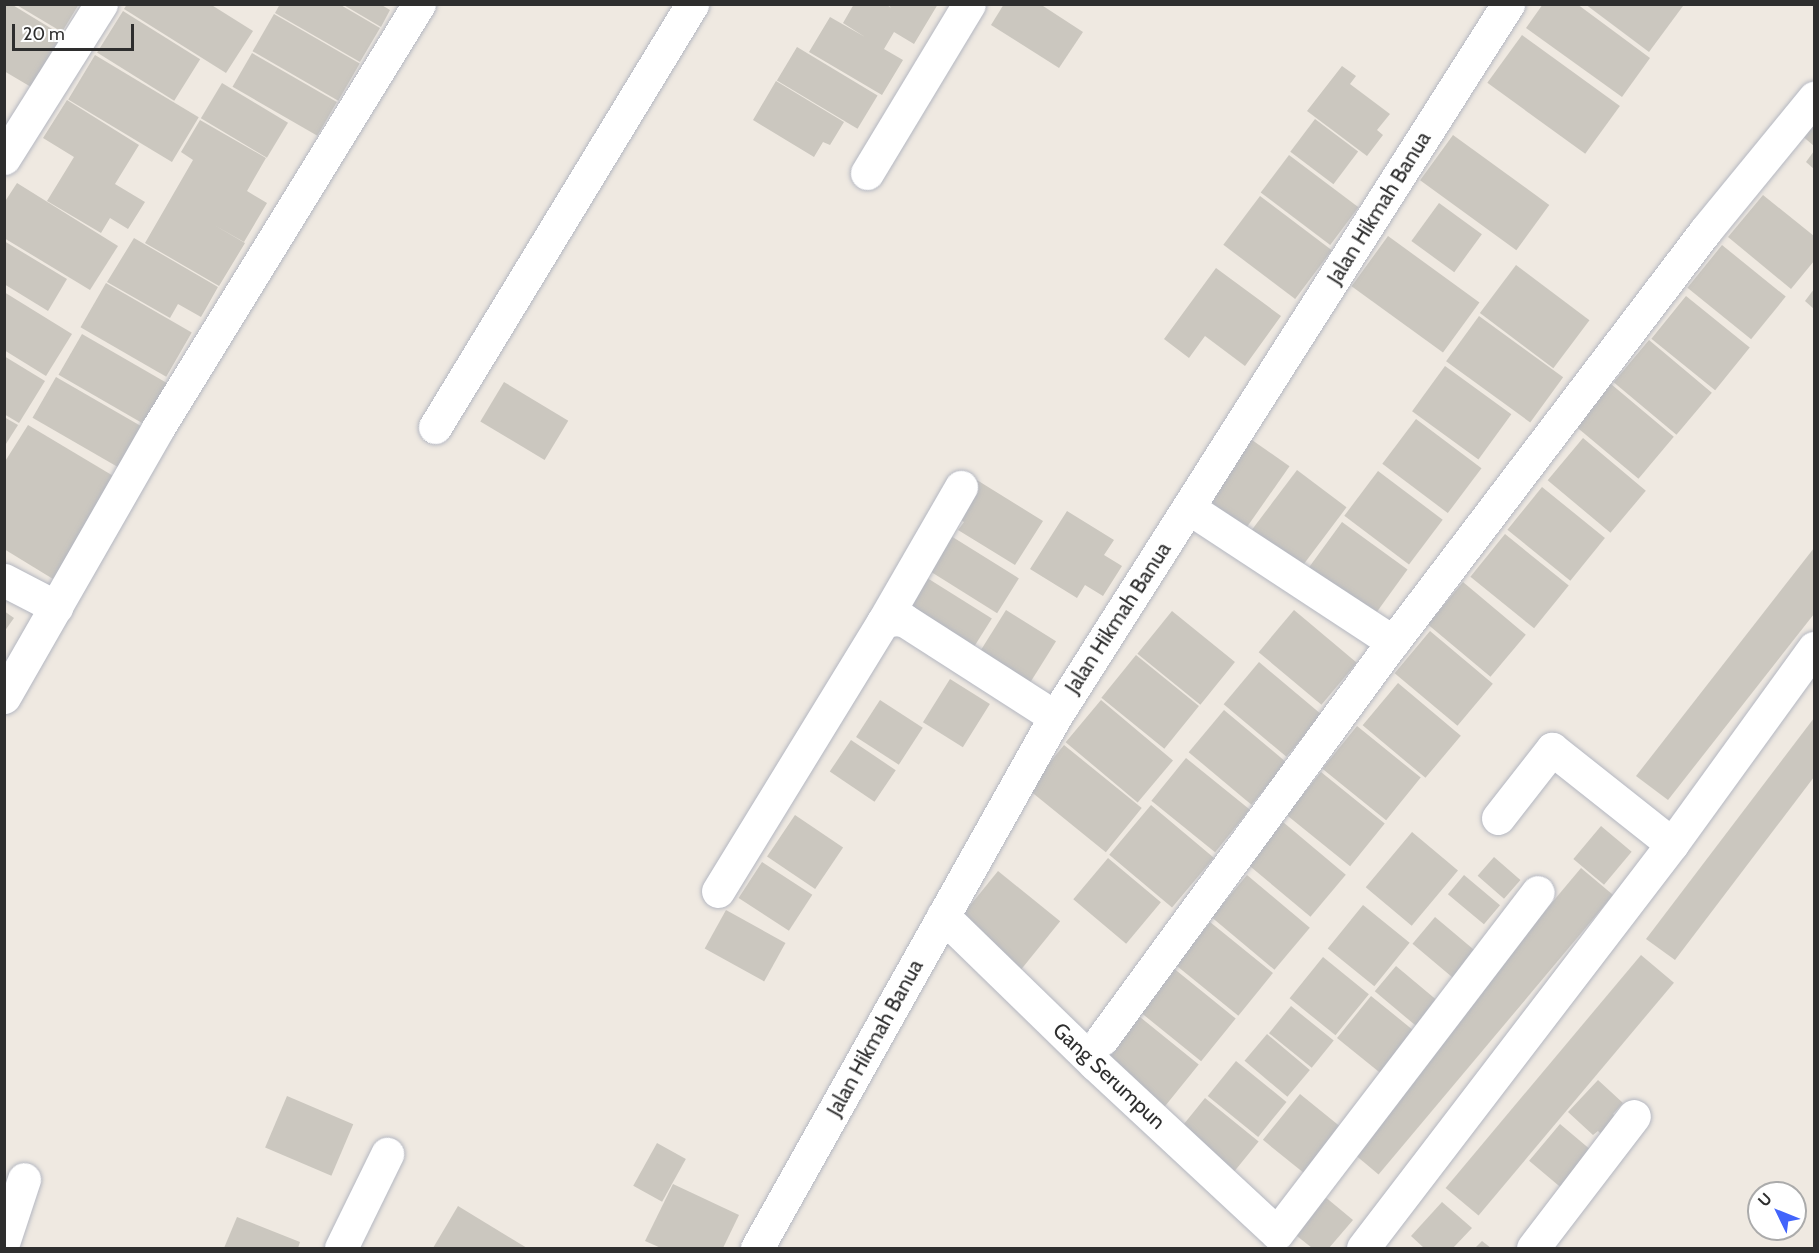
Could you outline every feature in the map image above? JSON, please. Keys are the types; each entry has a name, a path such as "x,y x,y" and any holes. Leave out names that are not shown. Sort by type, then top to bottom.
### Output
{"street":[{"path":"4,158 101,4"},
{"path":"4,697 158,428 420,4"},
{"path":"435,427 692,4"},
{"path":"867,172 969,4"},
{"name":"Jalan Hikmah Banua","path":"757,1248 1055,717 1508,4"},
{"path":"1102,1040 1393,642 1707,230 1815,98"},
{"path":"718,891 882,622 961,487"},
{"path":"1189,508 1393,642"},
{"path":"4,580 56,607"},
{"path":"882,622 894,619 904,620 1055,717"},
{"path":"1363,1248 1672,844 1815,648"},
{"path":"1498,818 1552,749 1672,844"},
{"name":"Gang Serumpun","path":"943,916 1095,1064 1284,1241 1538,892"},
{"path":"1533,1248 1634,1116"},
{"path":"340,1248 387,1154"},
{"path":"4,1240 24,1179"}],"building":[{"path":"4,4 11,4 62,35 31,87 4,71"},
{"path":"15,4 79,4 62,32"},
{"path":"127,4 210,4 253,31 226,73 124,9"},
{"path":"280,4 339,4 380,28 360,62 275,13"},
{"path":"342,4 380,4 390,10 381,27"},
{"path":"854,4 886,4 891,8 888,4 938,4 914,44 894,32 884,49 903,60 882,95 809,52 830,17 865,37 843,23"},
{"path":"1004,4 1040,4 1083,32 1059,68 991,25"},
{"path":"1543,4 1577,4 1650,58 1622,97 1526,28"},
{"path":"1585,4 1681,4 1683,6 1649,52"},
{"path":"123,11 200,59 174,101 97,53"},
{"path":"274,14 360,64 338,101 252,51"},
{"path":"1522,35 1620,106 1585,154 1487,83"},
{"path":"797,47 878,95 857,129 777,80"},
{"path":"252,53 337,102 317,136 232,87"},
{"path":"95,55 199,117 172,162 68,100"},
{"path":"1342,66 1356,76 1350,84 1390,114 1377,130 1383,135 1367,156 1307,111"},
{"path":"776,81 844,122 830,145 823,142 814,157 753,120"},
{"path":"222,83 288,123 267,158 201,118"},
{"path":"67,100 139,145 115,184 145,202 128,229 110,218 101,233 47,201 74,157 43,138"},
{"path":"1814,116 1814,146 1800,134"},
{"path":"1315,119 1358,151 1333,184 1290,152"},
{"path":"200,120 266,158 247,191 267,203 244,242 214,225 245,243 219,286 145,243 193,160 181,152"},
{"path":"1453,135 1549,205 1516,250 1420,180"},
{"path":"1814,151 1814,169 1806,162"},
{"path":"1289,155 1358,207 1330,245 1261,193"},
{"path":"17,183 118,246 90,290 4,238 4,203"},
{"path":"1763,195 1814,236 1814,261 1791,289 1728,237"},
{"path":"1260,196 1332,250 1295,299 1223,245"},
{"path":"1439,203 1482,234 1454,272 1411,241"},
{"path":"1388,236 1479,302 1443,353 1352,286"},
{"path":"134,238 218,287 201,317 178,304 170,318 107,282"},
{"path":"4,241 67,279 48,311 4,284"},
{"path":"1722,245 1786,297 1751,339 1687,288"},
{"path":"1516,265 1589,320 1553,368 1480,313"},
{"path":"1216,268 1281,316 1245,366 1205,336 1189,358 1164,339"},
{"path":"106,283 192,332 166,377 80,327"},
{"path":"1814,289 1814,309 1805,301"},
{"path":"4,292 72,334 46,376 4,350"},
{"path":"1686,296 1750,348 1715,390 1651,339"},
{"path":"1479,316 1563,377 1530,422 1446,361"},
{"path":"82,334 167,383 143,424 58,375"},
{"path":"1649,340 1712,393 1676,435 1614,382"},
{"path":"4,356 45,381 19,423 4,414"},
{"path":"1445,366 1511,414 1478,460 1412,411"},
{"path":"56,377 142,426 118,467 32,418"},
{"path":"504,382 568,421 545,460 480,421"},
{"path":"1611,384 1674,437 1638,479 1576,426"},
{"path":"4,417 18,425 4,447"},
{"path":"1416,419 1481,468 1448,513 1382,464"},
{"path":"28,425 115,477 53,579 4,549 4,463"},
{"path":"1242,433 1290,466 1242,534 1194,501"},
{"path":"1583,438 1646,491 1610,533 1548,480"},
{"path":"1297,470 1347,507 1296,574 1246,537"},
{"path":"1378,471 1443,520 1409,564 1344,516"},
{"path":"972,477 1043,521 1015,565 958,530 964,522 949,513"},
{"path":"1542,487 1605,538 1570,581 1507,530"},
{"path":"1067,511 1114,540 1104,555 1122,566 1103,596 1085,585 1077,598 1030,569"},
{"path":"1342,522 1408,570 1375,615 1309,567"},
{"path":"1505,534 1569,586 1534,628 1470,577"},
{"path":"951,536 1019,578 997,613 929,571"},
{"path":"1814,548 1814,614 1668,800 1636,776"},
{"path":"924,576 992,618 969,655 901,612"},
{"path":"1463,582 1526,635 1490,677 1428,624"},
{"path":"1006,610 1056,641 1026,690 976,658"},
{"path":"1294,610 1357,663 1321,705 1259,652"},
{"path":"4,611 14,618 4,632"},
{"path":"1172,611 1235,662 1200,705 1137,654"},
{"path":"1430,631 1493,684 1457,726 1395,673"},
{"path":"1136,655 1199,706 1164,749 1101,698"},
{"path":"1259,662 1322,715 1286,757 1224,704"},
{"path":"950,679 990,704 963,747 923,722"},
{"path":"1398,683 1461,736 1425,778 1363,725"},
{"path":"880,700 923,728 899,765 856,737"},
{"path":"1101,700 1173,760 1138,803 1066,742"},
{"path":"1224,710 1287,763 1251,805 1189,752"},
{"path":"1814,718 1814,777 1675,960 1646,939"},
{"path":"1357,726 1421,778 1386,820 1322,769"},
{"path":"851,740 896,770 875,802 830,772"},
{"path":"1064,745 1142,808 1106,852 1028,789"},
{"path":"1186,758 1250,810 1215,852 1151,801"},
{"path":"1321,772 1385,824 1350,866 1286,815"},
{"path":"1151,805 1214,858 1172,908 1109,855"},
{"path":"795,815 843,847 815,889 767,856"},
{"path":"1283,822 1346,875 1310,917 1248,864"},
{"path":"1601,826 1632,852 1604,885 1573,859"},
{"path":"1412,832 1458,871 1412,926 1366,887"},
{"path":"1494,857 1520,880 1504,899 1478,876"},
{"path":"1108,858 1161,902 1126,944 1073,899"},
{"path":"762,862 812,895 789,931 739,898"},
{"path":"1581,868 1613,895 1379,1175 1346,1148"},
{"path":"998,871 1060,921 1019,972 957,922"},
{"path":"1247,875 1310,928 1274,970 1212,917"},
{"path":"1464,875 1500,905 1484,924 1448,894"},
{"path":"1363,905 1410,943 1374,986 1328,949"},
{"path":"726,910 785,943 764,981 705,948"},
{"path":"1435,917 1479,954 1456,980 1413,944"},
{"path":"1210,922 1273,973 1238,1016 1175,965"},
{"path":"1641,955 1674,983 1479,1216 1446,1188"},
{"path":"1323,957 1369,994 1335,1035 1290,998"},
{"path":"1396,966 1442,1005 1421,1030 1375,991"},
{"path":"1172,967 1236,1019 1201,1061 1137,1010"},
{"path":"1371,996 1417,1033 1383,1075 1337,1038"},
{"path":"1291,1006 1334,1041 1312,1068 1269,1033"},
{"path":"1135,1013 1199,1065 1165,1107 1101,1055"},
{"path":"1267,1034 1310,1070 1287,1097 1245,1061"},
{"path":"1236,1061 1287,1102 1258,1137 1208,1096"},
{"path":"1598,1080 1623,1103 1613,1114 1619,1119 1603,1136 1598,1131 1593,1135 1568,1112"},
{"path":"1300,1094 1345,1131 1308,1176 1263,1140"},
{"path":"287,1096 353,1124 331,1176 265,1148"},
{"path":"1205,1098 1259,1141 1231,1176 1177,1132"},
{"path":"1560,1124 1594,1153 1564,1190 1529,1161"},
{"path":"657,1143 686,1159 662,1202 633,1186"},
{"path":"673,1184 739,1215 723,1248 661,1248 645,1241"},
{"path":"1318,1191 1353,1220 1329,1248 1312,1248 1287,1228"},
{"path":"1442,1202 1472,1228 1453,1248 1424,1248 1411,1236"},
{"path":"458,1206 527,1248 433,1248"},
{"path":"237,1217 300,1242 298,1248 224,1248"},
{"path":"1482,1241 1491,1248 1475,1248"}]}
